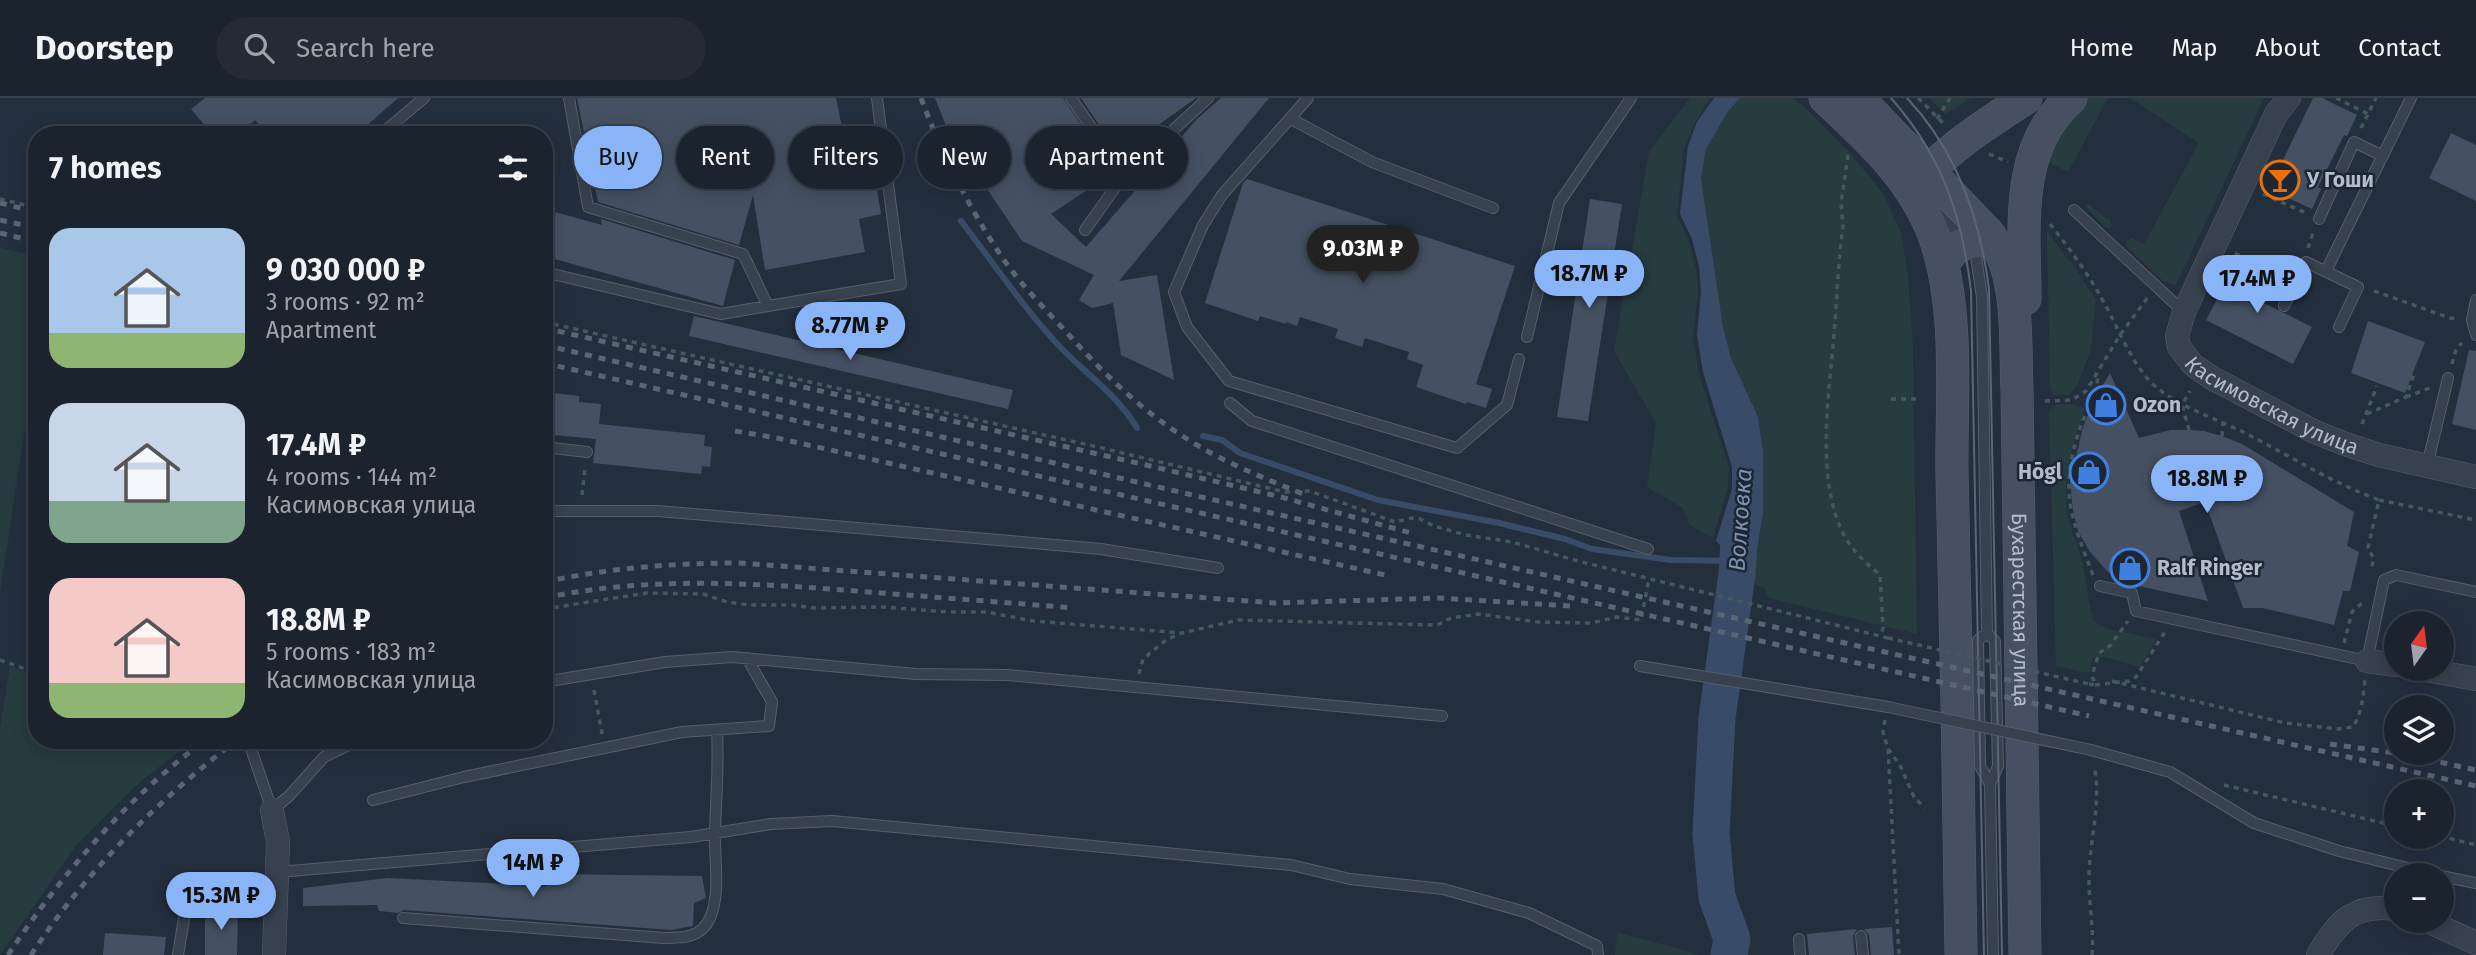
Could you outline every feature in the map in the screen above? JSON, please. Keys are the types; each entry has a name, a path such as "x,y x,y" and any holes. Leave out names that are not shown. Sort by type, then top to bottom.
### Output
{"main road":[{"path":"1825,98 1877,148 1920,180"},
{"path":"1858,98 1920,180 1942,265 1950,319 1961,955"},
{"path":"1920,180 1969,136 2026,98"},
{"path":"2031,396 2026,336 2026,186 2039,141 2052,119 2071,98"},
{"name":"Бухарестская улица","path":"1920,180 1976,237 2001,253 2031,396 2025,955"},
{"path":"1942,265 1955,248 1976,237"}],"street":[{"name":"Касимовская улица","path":"2282,103 2184,312 2177,336 2179,347 2201,372 2315,432 2379,455 2476,477"},
{"path":"2367,661 2384,663"},
{"path":"2454,675 2476,679"},
{"path":"272,810 278,842 274,955"},
{"path":"2318,955 2331,934 2350,915 2370,907 2384,908"},
{"path":"2454,933 2476,943"}],"lane":[{"path":"391,126 424,98"},
{"path":"569,98 588,207 743,254 768,306"},
{"path":"553,274 722,314 901,284 877,98"},
{"path":"1071,98 1090,126"},
{"path":"1177,126 1208,98"},
{"path":"1308,98 1222,195 1203,225 1174,292 1188,327 1229,381 1457,448 1507,405 1519,359"},
{"path":"1527,337 1559,203 1631,98"},
{"path":"2326,271 2411,98"},
{"path":"1291,119 1372,162 1493,208"},
{"path":"2319,219 2354,142 2383,156"},
{"path":"1085,230 1114,189"},
{"path":"2074,210 2184,312"},
{"path":"1976,237 1982,297 1987,633 1995,641 1998,752 1998,766 1990,784 1993,955"},
{"path":"2284,306 2306,262 2358,287 2339,327"},
{"path":"2474,329 2476,300"},
{"path":"2427,466 2448,378"},
{"path":"1230,403 1252,421 1648,549"},
{"path":"553,448 587,452"},
{"path":"553,512 658,512 1010,541 1101,550 1218,568"},
{"path":"2099,586 2132,593 2136,611 2367,661 2384,580 2396,575 2476,592"},
{"path":"1987,633 1978,640 1980,766 1990,784"},
{"path":"553,680 665,662 732,657 916,674 1007,675 1442,716"},
{"path":"373,800 464,777 682,732 769,726 772,702 747,658"},
{"path":"1640,666 1888,707 2091,750 2170,772 2254,823 2339,851 2388,863"},
{"path":"403,918 688,938 699,931 709,919 715,901 719,762 717,730"},
{"path":"251,749 272,810 289,796 324,757 340,749"},
{"path":"278,872 691,837 771,824 832,821 1292,865 1350,879 1443,889 1529,913 1597,946 1598,955"},
{"path":"2454,879 2476,883"},
{"path":"178,955 185,912"},
{"path":"1861,936 1863,955"},
{"path":"1799,939 1800,955"}],"path":[{"path":"1918,98 1944,125"},
{"path":"1937,119 1950,98"},
{"path":"2336,98 2368,114"},
{"path":"2354,142 2376,98"},
{"path":"1848,153 1841,203 1843,226 1828,418 1830,495 1843,534 1856,554 1880,575 1883,628 1881,636"},
{"path":"2263,194 2319,219 2308,244 2306,262"},
{"path":"0,199 28,206"},
{"path":"2044,216 2082,265 2120,335 2148,379 2182,405 2223,422 2345,488 2379,500 2476,520"},
{"path":"2235,253 2296,283"},
{"path":"2031,396 2071,400 2086,391 2120,335 2156,287"},
{"path":"2358,287 2412,303 2474,329 2456,349 2448,378 2367,414"},
{"path":"553,324 1285,492 1310,491 1395,522 1420,519 1466,535 1512,542 1888,638 2089,684 2129,681 2136,677 2173,619"},
{"path":"2097,373 2097,389 2081,426 2067,482 2071,516 2099,586"},
{"path":"2406,397 2414,374"},
{"path":"2362,424 2377,386"},
{"path":"2189,430 2182,405 2190,391"},
{"path":"1891,399 1919,399"},
{"path":"2222,436 2223,422"},
{"path":"580,512 587,452"},
{"path":"2370,577 2374,559 2368,548 2379,500"},
{"path":"1137,688 1143,659 1166,640 1238,620 1437,625 1451,618 1479,614 1538,622 1591,623 1617,617 1641,620 1649,579"},
{"path":"2341,655 2352,612 2364,601 2367,589"},
{"path":"553,608 647,593 703,594 727,602 750,605 987,612 1033,621 1182,634"},
{"path":"2095,685 2092,675 2099,653 2115,639 2136,611"},
{"path":"0,660 28,670"},
{"path":"2112,681 2285,723 2338,729 2353,727 2357,721 2362,708 2367,661"},
{"path":"591,674 605,748"},
{"path":"1888,707 1883,732 1888,750 1899,955"},
{"path":"1888,750 1900,765 1914,797 1925,808"},
{"path":"2091,750 2097,779 2089,881 2093,925 2092,955"},
{"path":"2223,785 2384,823"},
{"path":"2454,840 2476,845"}],"green space":[{"path":"1690,98 1710,98 1684,149 1677,215 1689,242 1696,269 1698,292 1693,338 1699,374 1729,468 1728,488 1713,538 1689,525 1683,508 1647,487 1656,423 1614,351 1649,152"},
{"path":"1740,98 1793,98 1808,110 1850,153 1882,192 1901,232 1908,276 1913,348 1917,634 1769,598 1764,588 1745,580 1757,549 1763,514 1763,450 1758,417 1731,358 1723,327 1701,178 1706,149 1727,113"},
{"path":"1929,98 1971,98 1946,114"},
{"path":"2084,98 2108,98 2068,172 2045,161 2048,143"},
{"path":"2130,98 2264,98 2176,285 2163,281 2127,247 2126,242 2132,238 2144,244 2199,143"},
{"path":"2088,204 2111,221 2111,228 2106,228 2085,206"},
{"path":"2047,231 2096,300 2091,349 2078,384 2069,395 2054,395 2050,389"},
{"path":"0,248 28,254 28,408 0,593"},
{"path":"2071,404 2085,408 2069,461 2066,501 2069,521 2080,552 2094,622 2108,629 2156,639 2140,667 2104,657 2093,657 2089,673 2056,666 2049,411 2054,405"},
{"path":"10,666 28,673 28,749 183,749 142,780 77,844 0,955 0,727"},
{"path":"1617,932 1701,955 1615,955"}],"water":[{"path":"1714,98 1740,98 1727,113 1706,149 1701,178 1723,327 1731,358 1758,417 1763,450 1763,514 1757,549 1745,580 1729,576 1727,552 1716,541 1732,489 1732,467 1703,372 1697,335 1701,291 1699,266 1692,239 1680,214 1688,146 1697,122"}],"building":[{"path":"205,98 398,98 366,126 260,126 255,120 248,126 205,126 191,109"},
{"path":"577,98 836,98 842,126 788,126 788,189 877,189 881,214 859,219 865,252 765,270 753,195 739,245 598,202 595,189 662,189 662,126 583,126"},
{"path":"935,98 1063,98 1082,126 1025,126 1025,189 1089,189 1051,214 1086,247 1136,189 1188,189 1188,129 1221,98 1269,98 1119,281 1157,275 1174,380 1121,355 1113,303 1092,308 1079,300 1094,275 1022,241 987,189 1011,189 1011,126 946,126"},
{"path":"1081,98 1196,98 1157,126 1100,126"},
{"path":"2313,98 2322,98 2357,115 2318,187 2321,189 2312,209 2269,189"},
{"path":"2451,133 2476,145 2476,201 2429,178"},
{"path":"1247,179 1515,266 1476,384 1492,389 1486,408 1416,387 1423,365 1407,359 1409,352 1365,338 1362,347 1335,338 1338,329 1300,317 1297,326 1260,316 1258,321 1205,303 1243,183"},
{"path":"1590,199 1622,204 1588,421 1557,417"},
{"path":"553,211 602,225 601,219 735,260 723,306 553,259"},
{"path":"2237,261 2272,278 2260,301 2312,327 2293,364 2206,320"},
{"path":"694,316 1013,390 1008,409 689,336"},
{"path":"2368,321 2425,342 2405,393 2351,373"},
{"path":"2469,350 2476,351 2476,430 2452,424"},
{"path":"2110,373 2139,438 2171,430 2204,431 2222,436 2242,444 2354,512 2347,546 2359,552 2350,591 2343,591 2334,625 2263,608 2243,608 2205,502 2179,511 2208,601 2129,584 2108,572 2090,552 2078,531 2070,483 2083,427 2094,400"},
{"path":"553,393 579,396 579,402 601,404 599,424 705,435 704,446 712,447 710,467 702,466 701,474 593,463 596,439 553,435"},
{"path":"547,874 702,876 706,898 694,903 693,926 671,930 404,910 398,913 379,911 377,905 303,906 303,888 388,878 546,886"},
{"path":"205,910 238,910 237,955 205,955"},
{"path":"1892,927 1894,955 1871,955 1869,935 1864,929"},
{"path":"1857,929 1853,936 1855,955 1809,955 1807,934"},
{"path":"105,933 166,937 164,955 103,955"}],"waterway":[{"path":"961,221 1048,334 1112,396 1137,428"},
{"path":"1203,436 1222,440 1240,453 1378,500 1499,523 1565,539 1592,549 1671,560 1735,561"},
{"name":"Волковка","path":"1729,955 1732,939 1717,897 1711,834 1717,718 1737,574 1740,527"}],"tram line":[{"path":"1891,98 1924,142 1947,188 1962,237 1971,291 1984,955"},
{"path":"1907,98 1940,140 1953,163 1972,211 1989,289 2002,955"}],"railway":[{"path":"921,98 956,178 1000,254 1033,296 1095,363 1137,402 1184,437 1229,462 1308,496"},
{"path":"0,203 28,210"},
{"path":"0,220 28,226"},
{"path":"0,233 28,240"},
{"path":"553,330 1146,465 1281,497 1411,533"},
{"path":"553,347 2476,786"},
{"path":"553,365 2089,716"},
{"path":"735,431 777,438 1385,575"},
{"path":"553,580 641,567 740,563 1275,603 1439,598 1571,606"},
{"path":"553,596 622,587 700,583 818,588 1074,608"},
{"path":"2330,744 2402,754 2476,770"},
{"path":"8,955 51,895 98,838 149,786 194,749"},
{"path":"31,955 52,924 99,866 151,813 225,749"}],"place":[{"name":"У Гоши","path":"2280,180"},
{"name":"Ozon","path":"2106,405"},
{"name":"Hōgl","path":"2089,472"},
{"name":"Ralf Ringer","path":"2130,568"}]}
